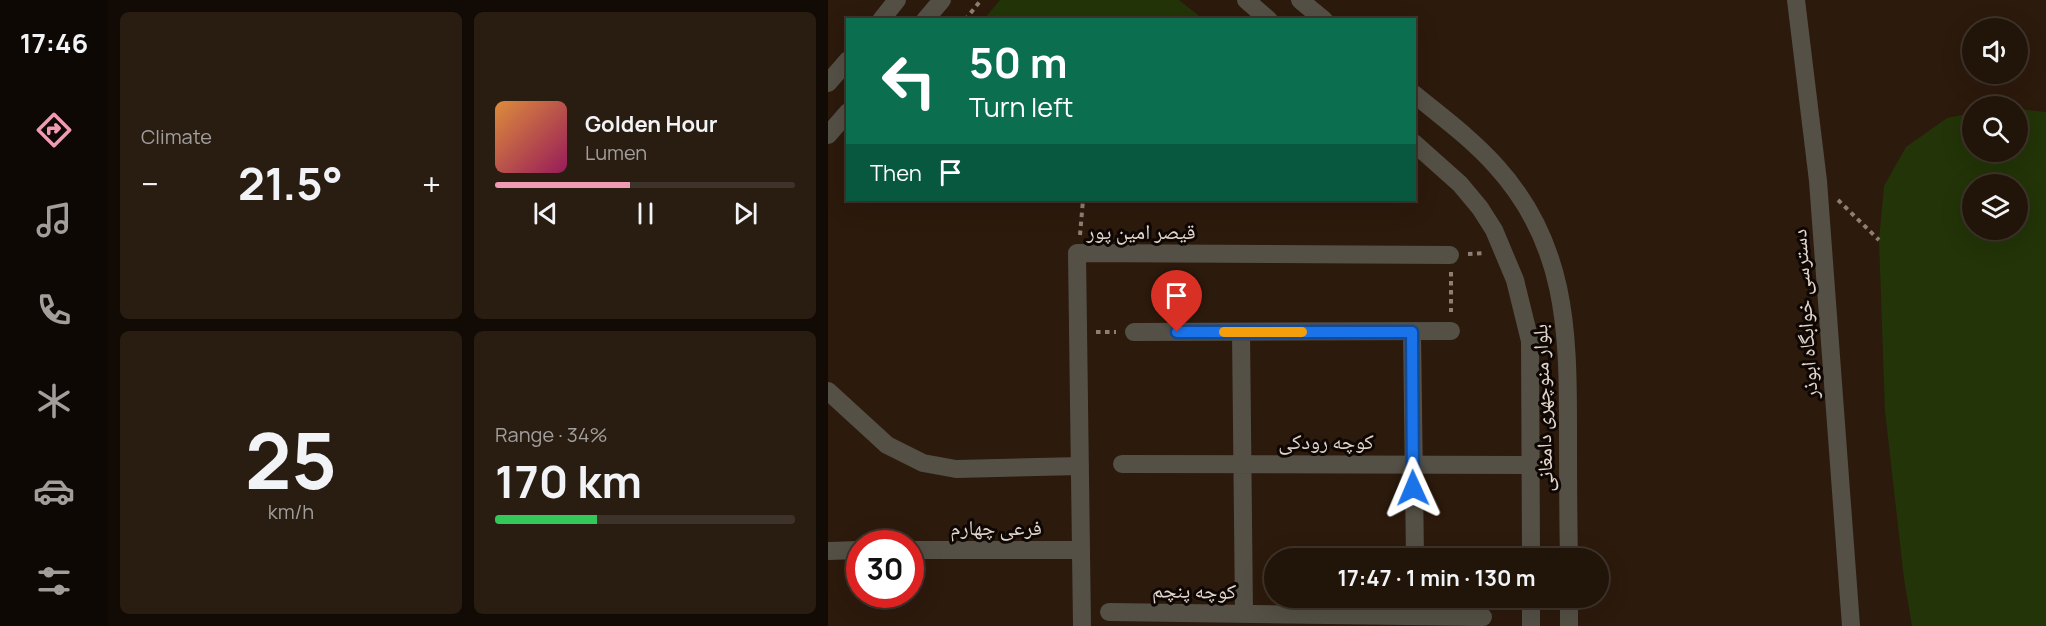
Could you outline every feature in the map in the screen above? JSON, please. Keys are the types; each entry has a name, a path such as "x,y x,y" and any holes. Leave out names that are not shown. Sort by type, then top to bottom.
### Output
{"street":[{"path":"883,18 897,0"},
{"path":"927,18 942,0"},
{"path":"1246,0 1267,18"},
{"path":"1300,0 1322,18"},
{"name":"دسترسی خوابگاه ابوذر","path":"1796,0 1818,181 1851,626"},
{"path":"828,83 846,62"},
{"name":"بلوار منوچهری دامغانی","path":"1416,96 1473,143 1497,167 1516,191 1546,244 1554,268 1569,358 1569,548"},
{"path":"828,135 846,114"},
{"name":"بلوار منوچهری دامغانی","path":"1416,145 1460,184 1494,230 1515,280 1530,341 1531,548"},
{"name":"قیصر امین پور","path":"1082,626 1077,253 1450,255"},
{"path":"1134,332 1451,331"},
{"path":"1241,332 1244,614"},
{"path":"1412,332 1414,548"},
{"path":"828,391 887,445 922,463 956,469 1080,466"},
{"name":"کوچه رودکی","path":"1122,464 1531,465"},
{"path":"828,551 846,550"},
{"name":"فرعی چهارم","path":"924,550 1081,550"},
{"name":"کوچه پنچم","path":"1109,612 1244,614 1372,608"},
{"name":"کوچه پنچم","path":"1427,608 1483,617"},
{"path":"1531,608 1531,626"},
{"path":"1569,608 1569,626"}],"path":[{"path":"966,18 981,0"},
{"path":"1818,181 1879,240"},
{"path":"1077,253 1083,201"},
{"path":"1451,331 1450,255 1505,252"},
{"path":"1078,333 1134,332"}],"green space":[{"path":"1000,0 1179,0 1202,18 985,18"},
{"path":"2028,110 2046,112 2046,626 1912,626 1904,579 1885,411 1879,240 1884,186 1906,147 1947,118 1962,115 1962,162 2028,162"}],"slow traffic":[{"path":"1224,332 1302,332"}],"route":[{"path":"1177,332 1412,332 1413,488"}]}
